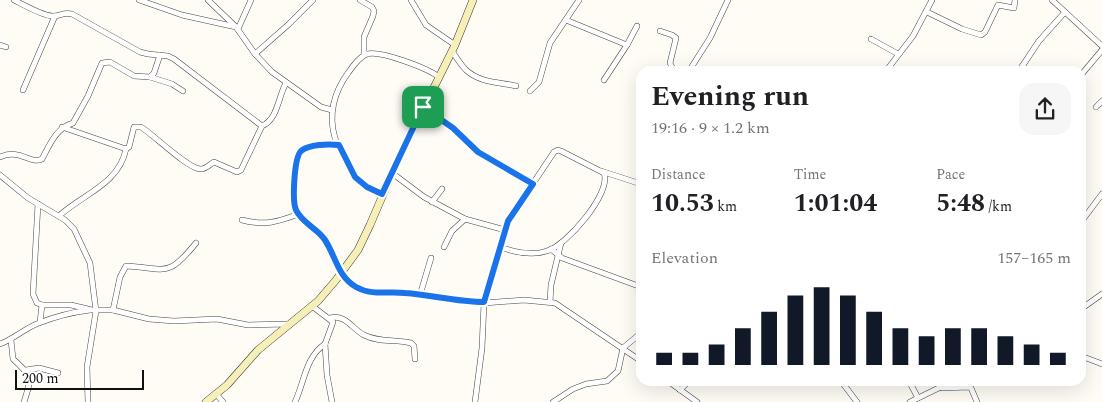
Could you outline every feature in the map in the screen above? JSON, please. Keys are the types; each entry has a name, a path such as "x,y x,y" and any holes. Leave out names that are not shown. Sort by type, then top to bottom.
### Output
{"main road":[{"path":"206,402 227,385 258,350 312,306 341,274 363,240 382,194 453,48 473,0"}],"street":[{"path":"14,0 29,8 52,16 65,13 72,14 140,52 160,54 174,59 262,126"},
{"path":"139,0 182,15 237,28"},
{"path":"208,0 237,28 255,54 272,72 321,107 332,110"},
{"path":"237,28 251,0"},
{"path":"255,54 313,0"},
{"path":"360,0 372,7 374,11 374,16 364,38 364,55"},
{"path":"411,0 426,25 453,48 466,70 495,83 516,86"},
{"path":"530,91 539,82 550,43 579,0"},
{"path":"692,66 710,38 728,0"},
{"path":"890,66 913,36 932,0"},
{"path":"927,12 962,29 981,35 985,32 998,6 1014,8 1015,0"},
{"path":"1052,0 1102,48 1086,69"},
{"path":"1022,66 1039,41 1065,12"},
{"path":"23,90 55,16"},
{"path":"566,20 627,45"},
{"path":"604,80 627,45 636,26"},
{"path":"660,31 676,38 670,63 672,66"},
{"path":"871,39 898,54"},
{"path":"0,45 6,47"},
{"path":"382,194 367,187 355,177 335,139 332,110 344,79 364,55 370,53 381,54 421,66 439,77"},
{"path":"150,77 154,72 160,54"},
{"path":"0,156 18,154 39,161 42,159 49,145 62,128 74,123 102,64 110,62 134,76 150,77 172,84 183,90"},
{"path":"59,216 72,205 102,186 117,172 122,164 126,149 129,147 132,129 137,126 144,129 199,169 204,169 214,162 237,172 241,170 262,126 272,119 281,91 286,83"},
{"path":"1096,107 1102,101"},
{"path":"423,107 453,128 478,152 533,184"},
{"path":"62,128 126,149"},
{"path":"339,145 306,148 298,156 294,204 299,214 321,234 328,244 341,274 356,287 378,294 405,293 446,300 484,302 524,300 555,303 636,357"},
{"path":"475,402 482,348 484,302 505,230 514,211 554,152 558,150 601,171 636,182"},
{"path":"500,247 522,253 546,251 561,242 578,226 603,190 606,178 601,171"},
{"path":"392,173 424,197 465,219 505,230"},
{"path":"0,175 38,204 59,216 74,229 85,249 90,263 94,310 87,367 88,402"},
{"path":"432,202 442,189"},
{"path":"1086,215 1102,194"},
{"path":"38,204 33,294 38,303 42,305 71,305 94,310"},
{"path":"242,220 263,224 299,214"},
{"path":"444,247 452,231 465,219"},
{"path":"550,302 551,286 561,242"},
{"path":"113,310 120,276 126,266 149,269 170,268 178,263 196,243"},
{"path":"551,249 562,258 636,284"},
{"path":"420,295 431,258"},
{"path":"1086,305 1102,294"},
{"path":"40,322 42,305"},
{"path":"312,306 333,322 326,344 327,375 332,402"},
{"path":"0,344 11,340 40,322 73,313 94,310 113,310 149,319 217,320 248,325 289,324"},
{"path":"330,318 340,317 347,320 359,332 376,340 411,343 414,346 415,359"},
{"path":"553,402 573,389 586,384 607,381 618,371 623,348 636,337"},
{"path":"11,340 13,359 26,370 29,376 29,385 24,402"},
{"path":"295,402 312,357 317,349 326,344"},
{"path":"1086,358 1102,364"},
{"path":"26,370 39,368 58,373"},
{"path":"675,386 695,401"},
{"path":"680,390 684,386"},
{"path":"844,386 857,402"},
{"path":"912,386 918,398"},
{"path":"910,402 944,386"},
{"path":"940,388 969,387 976,402"},
{"path":"216,394 223,402"}],"route":[{"path":"423,107 453,128 478,152 516,172 533,184 508,221 484,302 439,299 405,293 391,292 378,294 356,287 341,274 328,244 321,234 296,211 294,192 298,156 301,151 306,148 323,145 339,145 355,177 367,187 382,194 423,107"}]}
